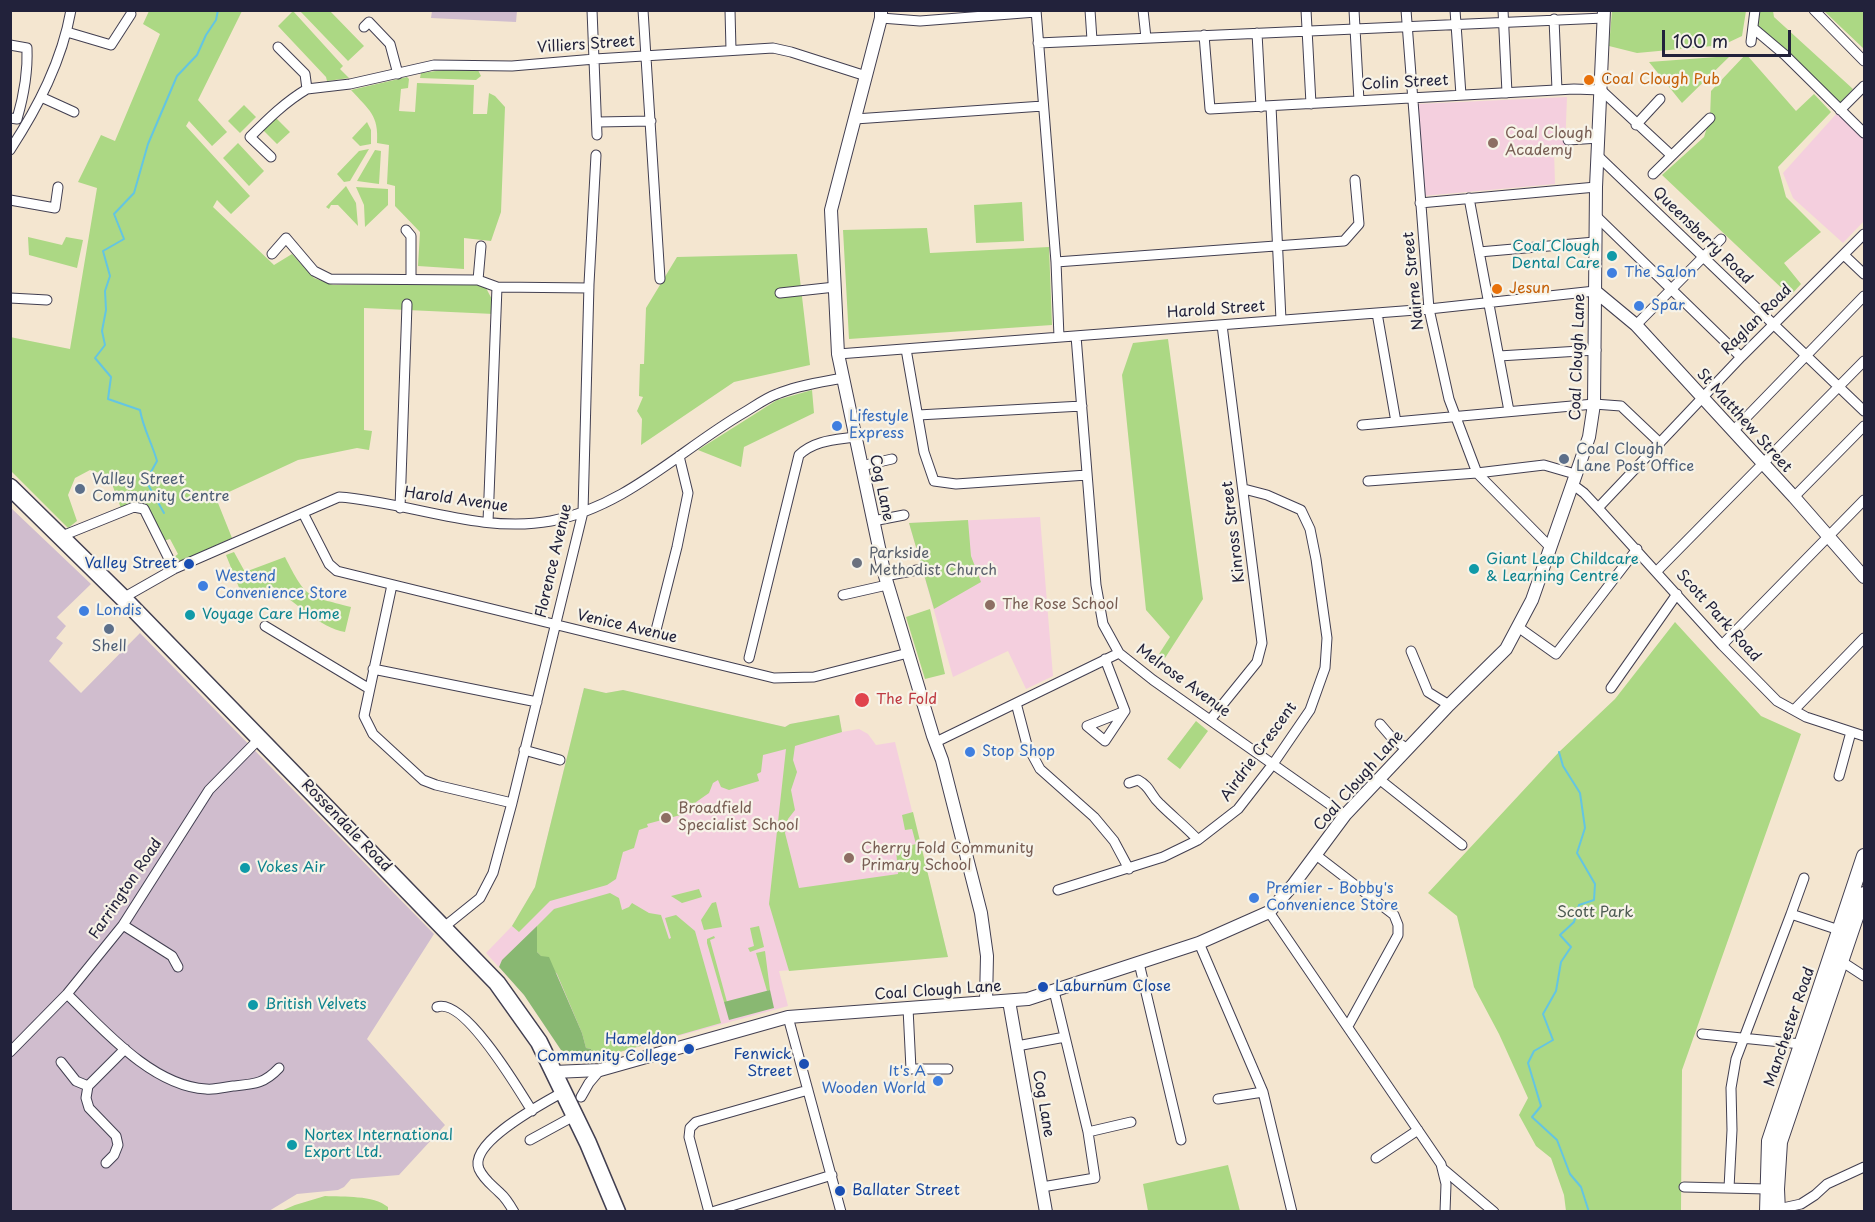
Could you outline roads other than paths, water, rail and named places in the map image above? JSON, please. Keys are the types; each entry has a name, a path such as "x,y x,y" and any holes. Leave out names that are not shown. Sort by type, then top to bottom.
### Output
{"highway":[{"name":"Rossendale Road","path":"10,487 123,598 497,983 538,1042 554,1072 617,1212"}],"main road":[{"name":"Manchester Road","path":"1772,1210 1772,1189 1780,1142 1807,1045 1845,931 1864,856"},
{"name":"Manchester Road","path":"1845,931 1864,894"}],"street":[{"path":"10,150 48,85 67,32 71,10"},
{"path":"592,10 597,135"},
{"path":"643,10 660,279"},
{"path":"730,10 731,50"},
{"path":"1090,10 1092,40"},
{"path":"1143,10 1146,38"},
{"path":"1306,10 1311,104"},
{"path":"1354,10 1359,101"},
{"name":"Nairne Street","path":"1406,10 1429,309 1455,417 1477,473 1550,547"},
{"path":"1455,10 1461,95"},
{"path":"1503,10 1507,93"},
{"path":"1751,42 1755,10"},
{"path":"1814,10 1864,61"},
{"path":"881,14 920,21 1036,11 1056,262 1059,337"},
{"path":"67,32 111,45 130,14"},
{"name":"Cog Lane","path":"881,14 831,210 838,354 886,580 942,760 981,913 987,956 986,1001"},
{"path":"1038,43 1503,22 1604,14"},
{"name":"Coal Clough Lane","path":"554,1072 600,1070 788,1017 1029,999 1199,943 1269,912 1316,855 1345,815 1407,748 1506,649 1532,600 1589,437 1594,404 1596,187 1604,14"},
{"path":"1554,19 1557,90"},
{"path":"364,27 369,22 390,44 398,74"},
{"path":"1753,28 1785,55 1864,133"},
{"path":"1257,33 1261,107"},
{"name":"Colin Street","path":"1204,35 1210,110 1557,90 1601,90"},
{"path":"10,45 27,48 28,66 26,83 14,119"},
{"path":"278,48 305,74 308,89"},
{"name":"Villiers Street","path":"271,157 250,137 288,101 308,89 350,84 434,65 512,66 595,58 782,49 866,76"},
{"path":"1840,110 1864,86"},
{"path":"1601,90 1671,155"},
{"path":"41,97 74,112"},
{"path":"1636,124 1660,99"},
{"path":"855,119 1043,106"},
{"path":"1271,106 1281,321"},
{"path":"1653,174 1710,118"},
{"path":"598,122 651,121"},
{"path":"1568,140 1599,138"},
{"name":"Florence Avenue","path":"444,927 480,898 492,873 512,803 583,512 589,288 596,155"},
{"name":"Queensberry Road","path":"1598,156 1864,411"},
{"path":"1056,262 1344,241 1359,224 1355,180"},
{"path":"10,200 55,208 58,187"},
{"path":"1420,202 1596,187"},
{"path":"1469,198 1509,411"},
{"path":"1596,216 1741,357"},
{"path":"406,230 411,236 411,279"},
{"name":"Raglan Road","path":"1599,508 1741,357 1864,234"},
{"path":"273,254 286,238 314,271 330,279 477,280 497,287 589,288"},
{"path":"1636,325 1722,239"},
{"path":"1479,252 1595,242"},
{"path":"477,280 481,246"},
{"path":"1844,255 1864,274"},
{"path":"488,522 497,287"},
{"path":"780,293 835,287"},
{"name":"Harold Street","path":"838,354 1429,309 1595,291"},
{"name":"St Matthew Street","path":"1595,291 1636,325 1864,577"},
{"path":"1733,431 1864,296"},
{"path":"10,298 47,300"},
{"path":"400,508 407,304"},
{"path":"1377,313 1396,422"},
{"name":"Kinross Street","path":"1210,720 1257,662 1262,643 1222,325"},
{"name":"Melrose Avenue","path":"1076,336 1096,585 1103,624 1119,652 1153,680 1345,815"},
{"path":"906,349 924,452 934,481 956,484 1087,475"},
{"path":"1499,356 1596,350"},
{"path":"1657,571 1864,361"},
{"name":"Harold Avenue","path":"123,598 174,569 339,497 361,498 400,508 514,524 551,521 583,512 628,491 719,427 776,394 843,378"},
{"path":"1362,425 1594,404 1621,406 1660,443"},
{"path":"918,415 1082,406"},
{"path":"1794,497 1864,426"},
{"path":"749,658 799,455 808,447 819,442 855,437"},
{"path":"655,634 678,546 688,493 679,456"},
{"path":"861,466 892,459"},
{"path":"1368,481 1477,473 1544,465 1573,479"},
{"name":"Scott Park Road","path":"1573,479 1722,645 1777,701 1806,717 1864,736"},
{"name":"Airdrie Crescent","path":"1058,890 1163,857 1198,840 1238,809 1273,764 1310,710 1325,668 1327,638 1310,529 1301,510 1267,495 1244,489"},
{"path":"1722,645 1864,500"},
{"path":"62,536 134,507 144,509 174,569"},
{"name":"Venice Avenue","path":"303,513 328,564 338,571 774,678 814,677 908,653"},
{"path":"873,521 904,515"},
{"path":"1518,627 1556,654 1637,549"},
{"path":"843,595 916,570"},
{"path":"392,585 368,688 364,716 373,734 423,780 512,803"},
{"path":"1611,688 1677,594"},
{"path":"265,626 368,688"},
{"path":"1794,710 1864,638"},
{"path":"1411,651 1428,692 1449,705"},
{"path":"936,742 1119,652"},
{"path":"1105,659 1125,711"},
{"path":"373,669 537,702"},
{"path":"1016,703 1027,745 1040,769 1094,817 1114,841 1129,869"},
{"path":"1380,724 1392,738 1407,748"},
{"path":"1839,776 1851,732"},
{"name":"Farrington Road","path":"10,1052 68,994 123,925 208,790 260,738"},
{"path":"525,750 560,760"},
{"path":"1379,779 1462,845"},
{"path":"1129,783 1138,780 1147,785 1158,802 1198,840"},
{"path":"1316,855 1395,915 1398,925 1398,935 1348,1026"},
{"path":"1729,1188 1732,1130 1731,1088 1736,1059 1804,878"},
{"path":"1269,912 1441,1164 1446,1184 1445,1212"},
{"path":"1791,914 1845,931"},
{"path":"123,925 172,956 178,967"},
{"path":"1199,943 1263,1092 1292,1212"},
{"path":"1836,960 1864,976"},
{"path":"1139,963 1181,1140"},
{"path":"1042,1187 1095,1178 1088,1132 1054,991"},
{"path":"68,994 125,1049 167,1079 206,1089 248,1085 269,1079 279,1068"},
{"name":"Cog Lane","path":"1010,1001 1046,1212"},
{"path":"437,1007 442,1005 453,1007 466,1019 491,1048 532,1111"},
{"path":"908,1008 911,1070 948,1069"},
{"path":"788,1017 842,1212"},
{"path":"1702,1034 1807,1045"},
{"path":"1017,1046 1065,1037"},
{"path":"106,1162 114,1155 118,1145 116,1136 89,1108 86,1098 88,1086 125,1049"},
{"path":"61,1062 76,1081 88,1086"},
{"path":"581,1097 600,1070"},
{"path":"808,1090 696,1122 690,1128 689,1137 711,1212 832,1175"},
{"path":"514,1212 500,1193 490,1186 478,1168 478,1156 492,1138 563,1092"},
{"path":"1218,1099 1263,1092"},
{"path":"530,1140 574,1116"},
{"path":"1088,1132 1131,1122"},
{"path":"1376,1158 1419,1130"},
{"path":"1772,1210 1801,1204 1827,1184 1864,1167"},
{"path":"1443,1169 1494,1212"},
{"path":"1684,1187 1772,1189"}],"waterway":[{"path":"164,513 146,481 157,461 140,410 108,399 111,377 95,358 105,345 102,331 106,310 105,291 110,276 103,251 124,239 114,214 134,193 148,144 177,76 197,55 216,20 218,10"},
{"path":"1559,752 1563,766 1580,793 1585,828 1577,853 1595,884 1594,900 1579,905 1574,922 1560,935 1571,947 1561,962 1556,991 1543,1014 1553,1040 1534,1051 1528,1063 1541,1106 1532,1117 1557,1140 1570,1174 1581,1187 1589,1212"}],"place":[{"name":"Coal Clough Pub","path":"1589,80"},
{"name":"Coal Clough Academy","path":"1493,143"},
{"name":"Coal Clough Dental Care","path":"1612,256"},
{"name":"The Salon","path":"1612,273"},
{"name":"Jesun","path":"1497,289"},
{"name":"Spar","path":"1639,306"},
{"name":"Lifestyle Express","path":"837,426"},
{"name":"Coal Clough Lane Post Office","path":"1564,459"},
{"name":"Valley Street Community Centre","path":"80,489"},
{"name":"Parkside Methodist Church","path":"857,563"},
{"name":"Valley Street","path":"189,564"},
{"name":"Giant Leap Childcare & Learning Centre","path":"1474,569"},
{"name":"Westend Convenience Store","path":"203,586"},
{"name":"The Rose School","path":"990,605"},
{"name":"Londis","path":"84,611"},
{"name":"Voyage Care Home","path":"190,615"},
{"name":"Shell","path":"109,629"},
{"name":"The Fold","path":"862,700"},
{"name":"Stop Shop","path":"970,752"},
{"name":"Broadfield Specialist School","path":"666,818"},
{"name":"Cherry Fold Community Primary School","path":"849,858"},
{"name":"Vokes Air","path":"245,868"},
{"name":"Premier - Bobby's Convenience Store","path":"1254,898"},
{"name":"Laburnum Close","path":"1043,987"},
{"name":"British Velvets","path":"253,1005"},
{"name":"Hameldon Community College","path":"689,1049"},
{"name":"Fenwick Street","path":"804,1064"},
{"name":"It's A Wooden World","path":"938,1081"},
{"name":"Nortex International Export Ltd.","path":"292,1145"},
{"name":"Ballater Street","path":"840,1191"}],"park label":[{"name":"Scott Park","path":"1595,913"}]}
